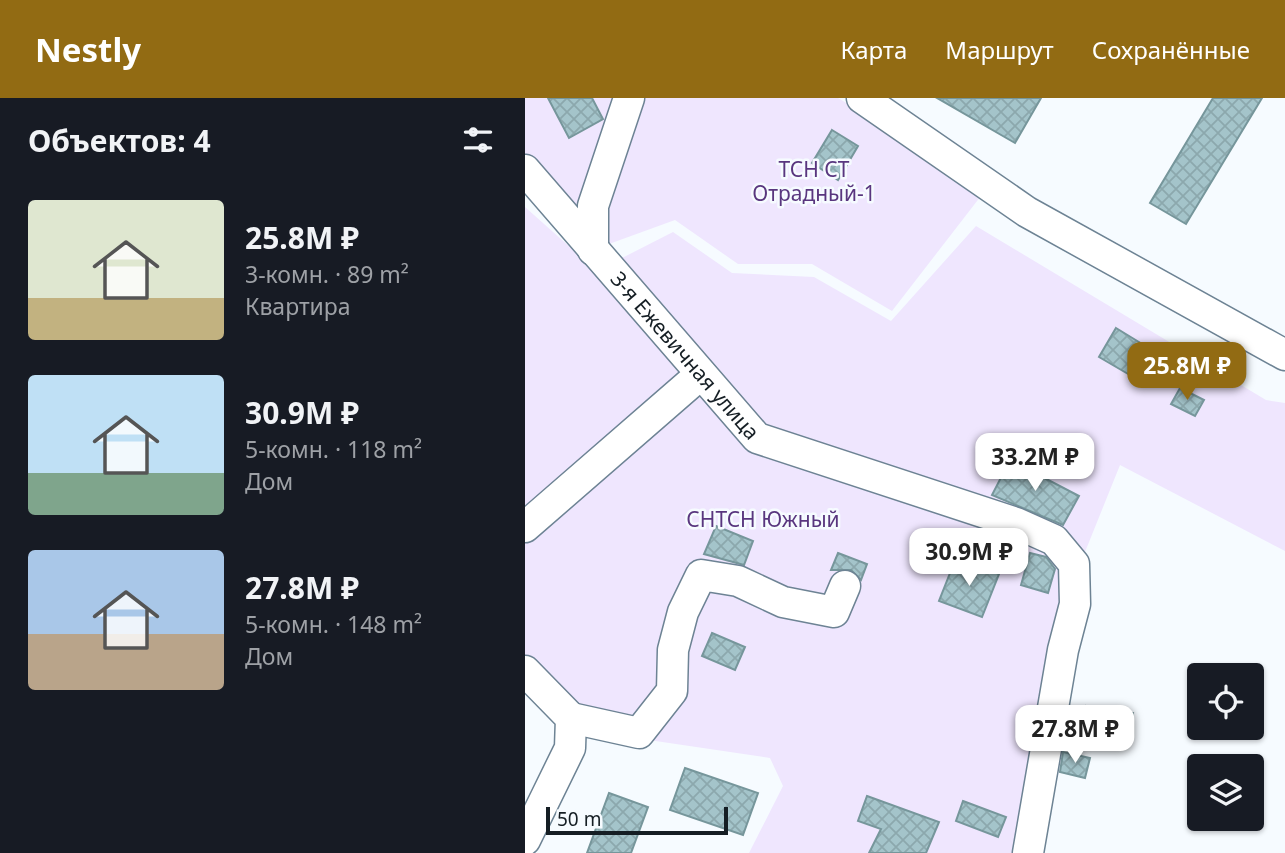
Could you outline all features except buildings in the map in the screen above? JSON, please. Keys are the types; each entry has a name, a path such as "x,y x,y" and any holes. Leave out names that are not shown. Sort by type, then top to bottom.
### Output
{"street":[{"path":"593,250 593,206 629,98"},
{"path":"862,98 1027,212 1285,355"},
{"name":"3-я Ежевичная улица","path":"525,170 757,438 1016,523 1054,540 1074,564 1075,604 1063,650 1028,853"},
{"path":"525,527 701,373"},
{"path":"525,671 571,718 639,733 672,691 673,650 683,612 701,575 738,581 783,602 834,612 845,586"},
{"path":"525,840 571,748 571,718"}],"green space":[{"name":"ТСН СТ Отрадный-1","path":"525,98 838,98 925,150 984,192 892,311 812,264 738,264 675,220 598,248 525,162"},
{"name":"СНТСН Южный","path":"525,207 580,256 624,257 673,232 732,273 814,277 891,321 976,226 1266,400 1285,403 1285,551 1120,465 1083,557 1033,853 749,853 783,786 770,758 581,730 525,663"}]}
